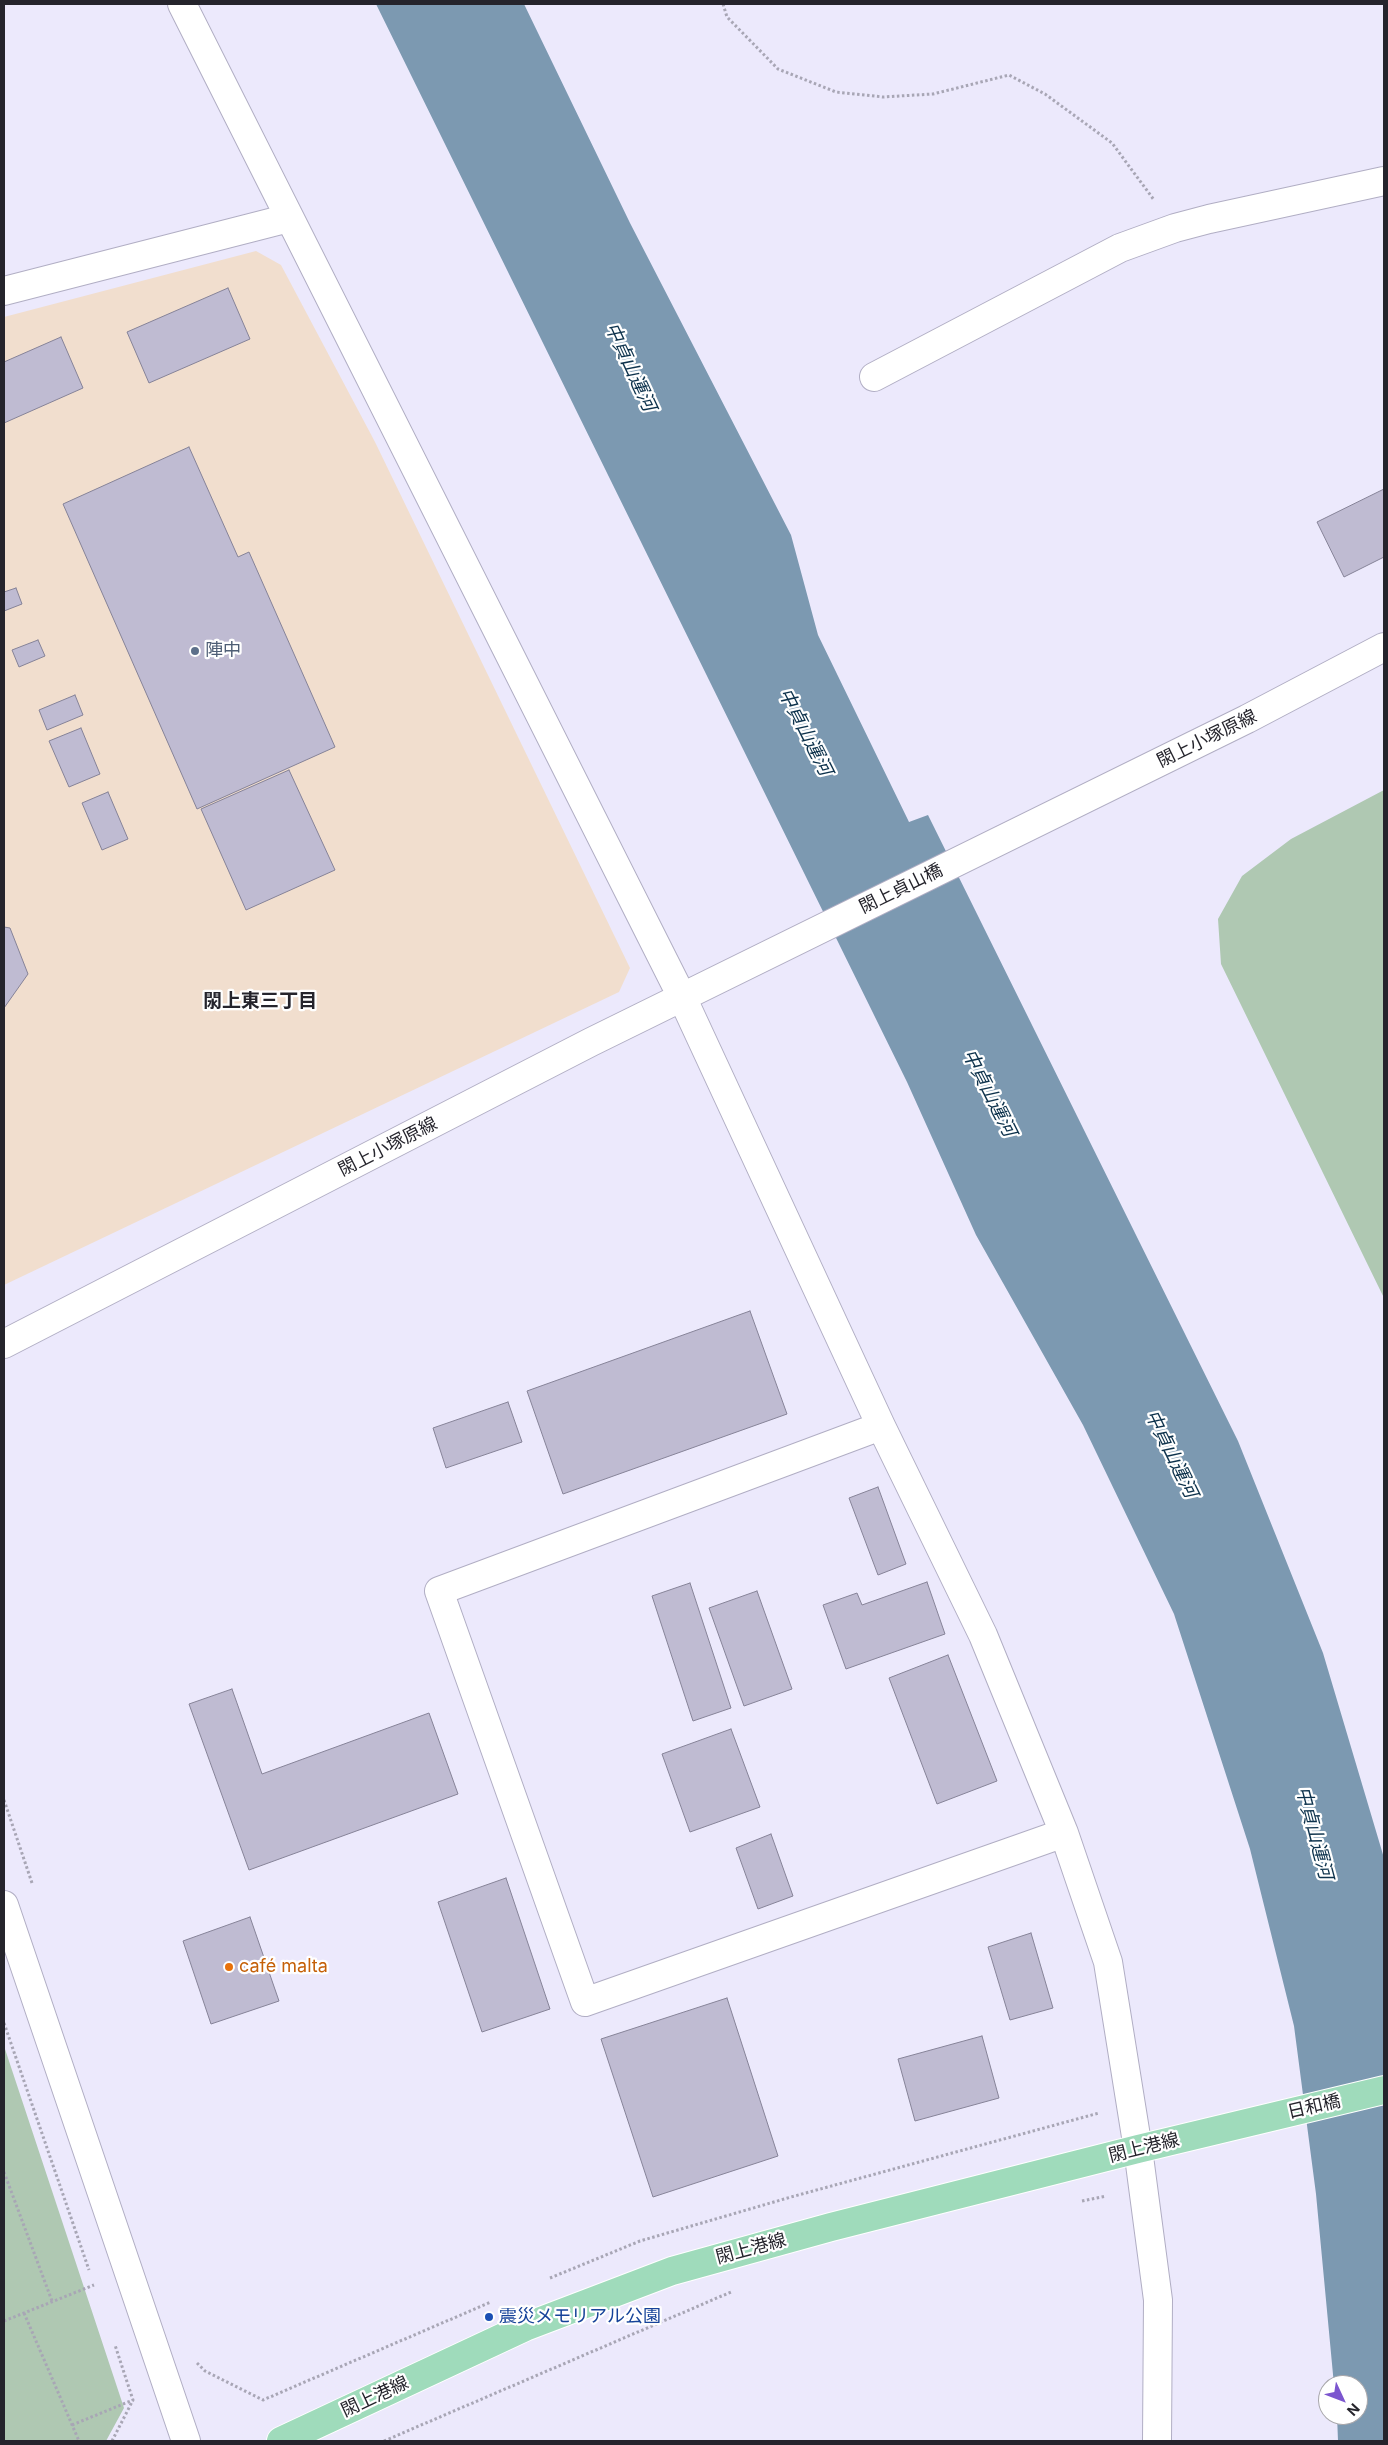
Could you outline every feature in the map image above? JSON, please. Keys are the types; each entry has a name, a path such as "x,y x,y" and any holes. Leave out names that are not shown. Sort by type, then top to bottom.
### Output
{"main road":[{"name":"日和橋","path":"1245,2124 1384,2090"},
{"name":"閖上港線","path":"281,2441 525,2327 672,2271 831,2227 1138,2149 1245,2124"}],"street":[{"path":"182,4 682,997 881,1426 983,1635 1064,1833 1108,1962 1138,2149 1158,2300 1157,2441"},
{"path":"874,377 1120,248 1175,228 1384,181"},
{"path":"4,291 290,218"},
{"name":"閖上小塚原線","path":"1028,826 1247,719 1384,647"},
{"name":"閖上貞山橋","path":"773,951 1028,826"},
{"name":"閖上小塚原線","path":"4,1344 773,951"},
{"path":"881,1426 439,1591 585,2002 1064,1833"},
{"path":"4,1905 186,2441"}],"path":[{"path":"723,4 727,17 778,69 836,92 883,97 933,94 1009,75 1045,94 1112,143 1175,228"},
{"path":"4,2022 97,2294"},
{"path":"4,2172 52,2302"},
{"path":"1078,2202 1106,2196"},
{"path":"4,2321 94,2285"},
{"path":"384,2441 734,2291"},
{"path":"24,2313 79,2441"},
{"path":"112,2338 133,2400 112,2441"},
{"path":"72,2425 133,2400"}],"shaded area":[{"path":"256,251 281,265 375,442 630,968 619,992 4,1285 4,317"}],"green space":[{"path":"1384,790 1384,1298 1221,964 1218,919 1242,876 1291,839"},
{"path":"4,2046 124,2408 106,2441 4,2441"}],"water":[{"name":"中貞山運河","path":"376,4 524,4 630,223 791,535 818,635 909,822 928,815 1238,1441 1323,1653 1384,1858 1384,2441 1338,2441 1337,2425 1368,2425 1368,2375 1333,2375 1316,2194 1294,2026 1250,1849 1174,1614 1083,1425 976,1235 907,1082"}],"building":[{"path":"228,288 250,339 149,383 127,332"},
{"path":"61,337 83,388 4,423 4,362"},
{"path":"189,447 238,557 249,552 335,747 197,809 63,504"},
{"path":"1384,489 1384,557 1344,577 1317,522"},
{"path":"16,588 22,604 4,611 4,592"},
{"path":"38,640 45,656 19,667 12,650"},
{"path":"75,695 83,715 47,730 39,710"},
{"path":"81,728 100,774 69,787 49,741"},
{"path":"289,770 335,870 246,910 201,809"},
{"path":"108,792 128,839 102,850 82,803"},
{"path":"4,927 10,928 28,974 4,1008"},
{"path":"750,1311 787,1414 563,1494 527,1391"},
{"path":"508,1402 522,1442 446,1468 433,1428"},
{"path":"878,1487 906,1564 878,1575 849,1498"},
{"path":"927,1582 945,1634 846,1669 823,1605 857,1593 862,1605"},
{"path":"690,1583 731,1708 693,1721 652,1596"},
{"path":"757,1591 792,1689 744,1706 709,1608"},
{"path":"948,1655 997,1781 937,1804 889,1678"},
{"path":"232,1689 262,1774 429,1713 458,1794 249,1870 189,1704"},
{"path":"731,1729 760,1807 690,1832 662,1754"},
{"path":"771,1834 793,1896 758,1909 736,1848"},
{"path":"506,1878 550,2009 482,2032 438,1902"},
{"path":"250,1917 279,2001 211,2024 183,1941"},
{"path":"1031,1933 1053,2008 1010,2020 988,1947"},
{"path":"727,1998 778,2156 653,2197 601,2039"},
{"path":"982,2036 999,2098 915,2121 898,2059"}],"place":[{"name":"陣中","path":"195,651"},
{"name":"café malta","path":"229,1967"},
{"name":"震災メモリアル公園","path":"489,2317"}],"district":[{"name":"閖上東三丁目","path":"260,1001"}]}
